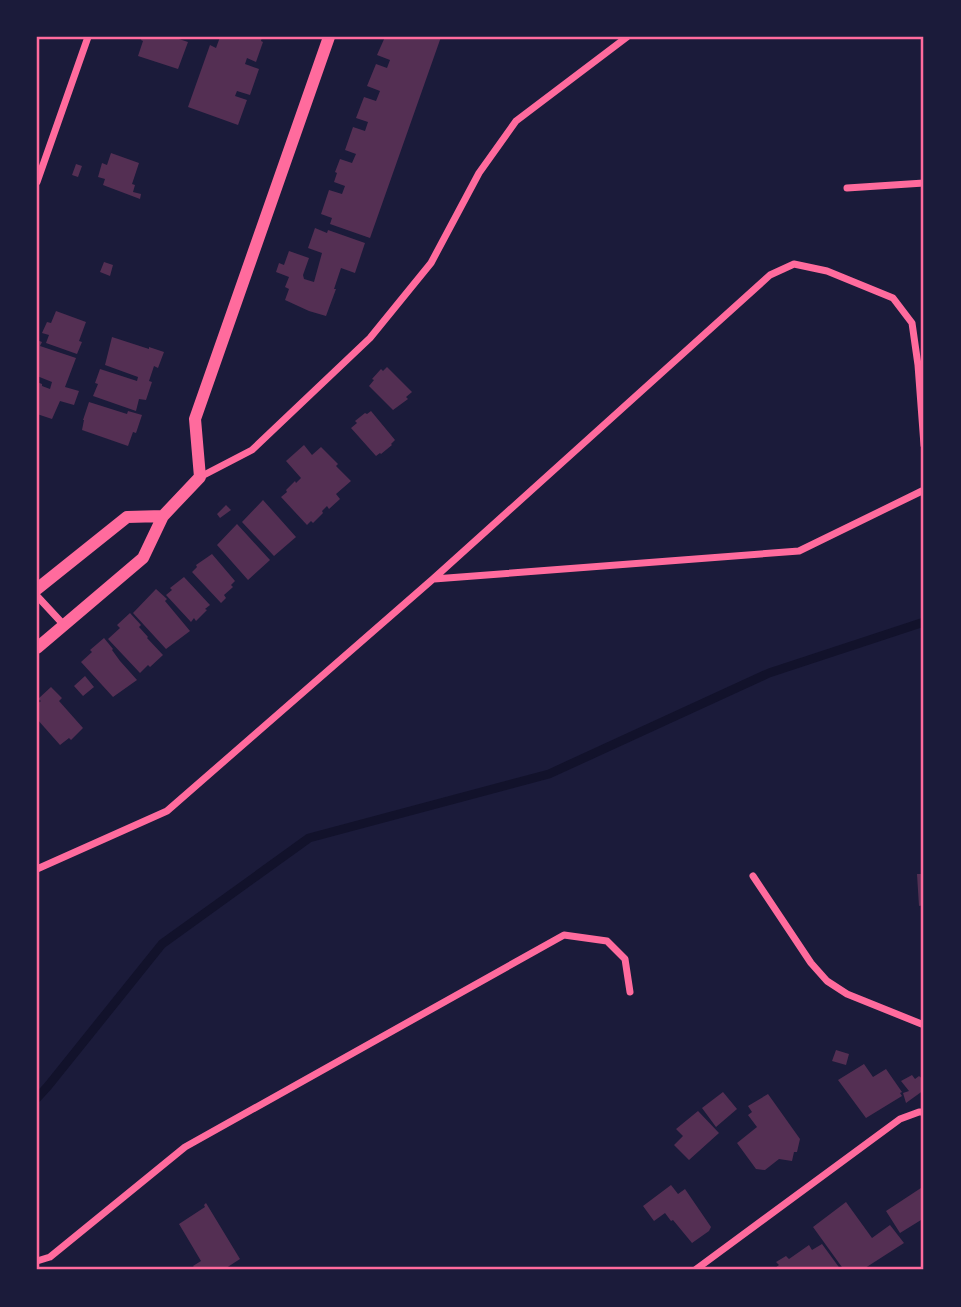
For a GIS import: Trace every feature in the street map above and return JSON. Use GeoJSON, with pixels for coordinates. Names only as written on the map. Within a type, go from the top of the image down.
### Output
{"type":"FeatureCollection","features":[{"type":"Feature","properties":{"kind":"street"},"geometry":{"type":"LineString","coordinates":[[37,181],[88,37]]}},
{"type":"Feature","properties":{"kind":"street"},"geometry":{"type":"LineString","coordinates":[[200,477],[195,419],[329,37]]}},
{"type":"Feature","properties":{"kind":"street"},"geometry":{"type":"LineString","coordinates":[[37,648],[62,624],[143,558],[163,516],[200,477],[253,450],[370,338],[431,263],[480,173],[516,121],[627,37]]}},
{"type":"Feature","properties":{"kind":"street"},"geometry":{"type":"LineString","coordinates":[[847,188],[924,183]]}},
{"type":"Feature","properties":{"kind":"street"},"geometry":{"type":"LineString","coordinates":[[37,869],[167,811],[433,579],[770,275],[794,264],[827,271],[893,298],[912,323],[924,445]]}},
{"type":"Feature","properties":{"kind":"street"},"geometry":{"type":"LineString","coordinates":[[433,579],[799,551],[924,489]]}},
{"type":"Feature","properties":{"kind":"street"},"geometry":{"type":"LineString","coordinates":[[37,589],[127,517],[163,516]]}},
{"type":"Feature","properties":{"kind":"street"},"geometry":{"type":"LineString","coordinates":[[37,596],[62,624]]}},
{"type":"Feature","properties":{"kind":"street"},"geometry":{"type":"LineString","coordinates":[[752,876],[811,963],[827,981],[847,995],[924,1025]]}},
{"type":"Feature","properties":{"kind":"street"},"geometry":{"type":"LineString","coordinates":[[37,1261],[50,1257],[186,1147],[564,935],[607,941],[625,959],[630,992]]}},
{"type":"Feature","properties":{"kind":"street"},"geometry":{"type":"LineString","coordinates":[[695,1270],[706,1267],[901,1119],[924,1112]]}},
{"type":"Feature","properties":{"kind":"building"},"geometry":{"type":"Polygon","coordinates":[[[142,37],[173,37],[188,42],[178,69],[138,56],[142,37]]]}},
{"type":"Feature","properties":{"kind":"building"},"geometry":{"type":"Polygon","coordinates":[[[220,37],[262,37],[263,42],[256,62],[247,58],[245,64],[259,69],[250,95],[237,91],[235,96],[247,100],[238,125],[188,107],[210,45],[216,48],[220,37]]]}},
{"type":"Feature","properties":{"kind":"building"},"geometry":{"type":"Polygon","coordinates":[[[385,37],[441,37],[370,238],[330,224],[332,218],[321,214],[329,190],[342,194],[345,186],[334,182],[335,172],[340,159],[352,163],[356,154],[345,150],[353,127],[365,131],[368,122],[356,118],[364,97],[376,101],[380,91],[367,86],[376,64],[387,68],[390,60],[377,55],[385,37]]]}},
{"type":"Feature","properties":{"kind":"building"},"geometry":{"type":"Polygon","coordinates":[[[111,153],[139,163],[132,184],[135,185],[133,192],[141,194],[140,199],[103,185],[105,179],[98,177],[102,163],[107,165],[111,153]]]}},
{"type":"Feature","properties":{"kind":"building"},"geometry":{"type":"Polygon","coordinates":[[[76,164],[82,166],[78,177],[72,175],[76,164]]]}},
{"type":"Feature","properties":{"kind":"building"},"geometry":{"type":"Polygon","coordinates":[[[315,228],[365,243],[355,273],[341,268],[326,316],[285,300],[289,289],[285,287],[289,277],[276,272],[279,263],[284,265],[289,251],[309,258],[303,275],[304,279],[314,282],[322,253],[308,248],[315,228]]]}},
{"type":"Feature","properties":{"kind":"building"},"geometry":{"type":"Polygon","coordinates":[[[104,262],[113,265],[110,276],[100,272],[104,262]]]}},
{"type":"Feature","properties":{"kind":"building"},"geometry":{"type":"Polygon","coordinates":[[[56,311],[86,322],[77,354],[46,343],[49,335],[42,333],[47,322],[51,323],[56,311]]]}},
{"type":"Feature","properties":{"kind":"building"},"geometry":{"type":"Polygon","coordinates":[[[112,337],[164,352],[158,368],[154,366],[146,400],[139,399],[136,411],[93,396],[100,369],[137,381],[138,377],[105,365],[112,337]]]}},
{"type":"Feature","properties":{"kind":"building"},"geometry":{"type":"Polygon","coordinates":[[[37,340],[42,342],[40,346],[76,358],[65,387],[79,391],[74,405],[60,401],[52,419],[37,414],[37,382],[50,389],[52,382],[37,376],[37,340]]]}},
{"type":"Feature","properties":{"kind":"building"},"geometry":{"type":"Polygon","coordinates":[[[387,367],[412,392],[406,397],[408,399],[393,410],[369,386],[381,369],[383,371],[387,367]]]}},
{"type":"Feature","properties":{"kind":"building"},"geometry":{"type":"Polygon","coordinates":[[[89,402],[127,414],[128,411],[142,415],[128,446],[82,430],[89,402]]]}},
{"type":"Feature","properties":{"kind":"building"},"geometry":{"type":"Polygon","coordinates":[[[371,411],[395,440],[376,456],[351,428],[357,423],[355,421],[371,411]]]}},
{"type":"Feature","properties":{"kind":"building"},"geometry":{"type":"Polygon","coordinates":[[[304,445],[312,455],[321,447],[351,481],[336,494],[340,499],[329,509],[327,506],[313,523],[311,521],[307,525],[281,497],[301,478],[286,461],[304,445]]]}},
{"type":"Feature","properties":{"kind":"building"},"geometry":{"type":"Polygon","coordinates":[[[263,500],[296,537],[274,556],[242,522],[263,500]]]}},
{"type":"Feature","properties":{"kind":"building"},"geometry":{"type":"Polygon","coordinates":[[[226,505],[231,510],[220,518],[217,514],[226,505]]]}},
{"type":"Feature","properties":{"kind":"building"},"geometry":{"type":"Polygon","coordinates":[[[237,524],[270,560],[248,580],[217,545],[237,524]]]}},
{"type":"Feature","properties":{"kind":"building"},"geometry":{"type":"Polygon","coordinates":[[[212,554],[235,581],[221,603],[192,572],[196,565],[212,554]]]}},
{"type":"Feature","properties":{"kind":"building"},"geometry":{"type":"Polygon","coordinates":[[[184,577],[210,605],[196,621],[194,618],[191,622],[166,595],[172,590],[170,588],[184,577]]]}},
{"type":"Feature","properties":{"kind":"building"},"geometry":{"type":"Polygon","coordinates":[[[156,589],[167,599],[165,601],[190,631],[166,649],[133,613],[156,589]]]}},
{"type":"Feature","properties":{"kind":"building"},"geometry":{"type":"Polygon","coordinates":[[[130,613],[163,655],[140,673],[108,639],[120,628],[117,625],[130,613]]]}},
{"type":"Feature","properties":{"kind":"building"},"geometry":{"type":"Polygon","coordinates":[[[104,638],[137,680],[113,697],[81,662],[104,638]]]}},
{"type":"Feature","properties":{"kind":"building"},"geometry":{"type":"Polygon","coordinates":[[[85,676],[94,687],[83,696],[74,686],[85,676]]]}},
{"type":"Feature","properties":{"kind":"building"},"geometry":{"type":"Polygon","coordinates":[[[51,687],[62,698],[59,701],[83,728],[71,740],[69,738],[60,745],[37,719],[37,704],[41,701],[38,699],[51,687]]]}},
{"type":"Feature","properties":{"kind":"building"},"geometry":{"type":"Polygon","coordinates":[[[917,874],[924,874],[924,905],[919,906],[917,874]]]}},
{"type":"Feature","properties":{"kind":"building"},"geometry":{"type":"Polygon","coordinates":[[[836,1050],[849,1054],[846,1065],[832,1061],[836,1050]]]}},
{"type":"Feature","properties":{"kind":"building"},"geometry":{"type":"Polygon","coordinates":[[[864,1064],[873,1077],[886,1069],[902,1092],[902,1096],[866,1118],[838,1080],[864,1064]]]}},
{"type":"Feature","properties":{"kind":"building"},"geometry":{"type":"Polygon","coordinates":[[[912,1075],[915,1079],[919,1076],[924,1080],[924,1090],[906,1103],[903,1093],[909,1091],[901,1081],[912,1075]]]}},
{"type":"Feature","properties":{"kind":"building"},"geometry":{"type":"Polygon","coordinates":[[[723,1092],[737,1109],[716,1127],[702,1108],[723,1092]]]}},
{"type":"Feature","properties":{"kind":"building"},"geometry":{"type":"Polygon","coordinates":[[[768,1094],[800,1139],[792,1161],[779,1159],[765,1170],[756,1169],[737,1143],[757,1127],[748,1115],[752,1112],[748,1106],[768,1094]]]}},
{"type":"Feature","properties":{"kind":"building"},"geometry":{"type":"Polygon","coordinates":[[[698,1111],[719,1133],[689,1160],[674,1145],[683,1136],[676,1129],[698,1111]]]}},
{"type":"Feature","properties":{"kind":"building"},"geometry":{"type":"Polygon","coordinates":[[[671,1185],[678,1194],[685,1189],[711,1227],[692,1243],[665,1213],[654,1221],[643,1206],[671,1185]]]}},
{"type":"Feature","properties":{"kind":"building"},"geometry":{"type":"Polygon","coordinates":[[[924,1186],[924,1223],[921,1220],[900,1233],[886,1211],[924,1186]]]}},
{"type":"Feature","properties":{"kind":"building"},"geometry":{"type":"Polygon","coordinates":[[[846,1202],[872,1238],[890,1225],[904,1243],[862,1270],[844,1270],[813,1227],[846,1202]]]}},
{"type":"Feature","properties":{"kind":"building"},"geometry":{"type":"Polygon","coordinates":[[[206,1203],[240,1259],[223,1270],[196,1270],[193,1266],[201,1261],[179,1224],[205,1207],[206,1203]]]}},
{"type":"Feature","properties":{"kind":"building"},"geometry":{"type":"Polygon","coordinates":[[[822,1244],[841,1270],[772,1270],[779,1265],[776,1262],[786,1256],[789,1259],[809,1245],[812,1250],[822,1244]]]}},
{"type":"Feature","properties":{"kind":"waterway"},"geometry":{"type":"LineString","coordinates":[[37,1098],[162,944],[309,838],[549,774],[769,673],[924,622]]}}]}
